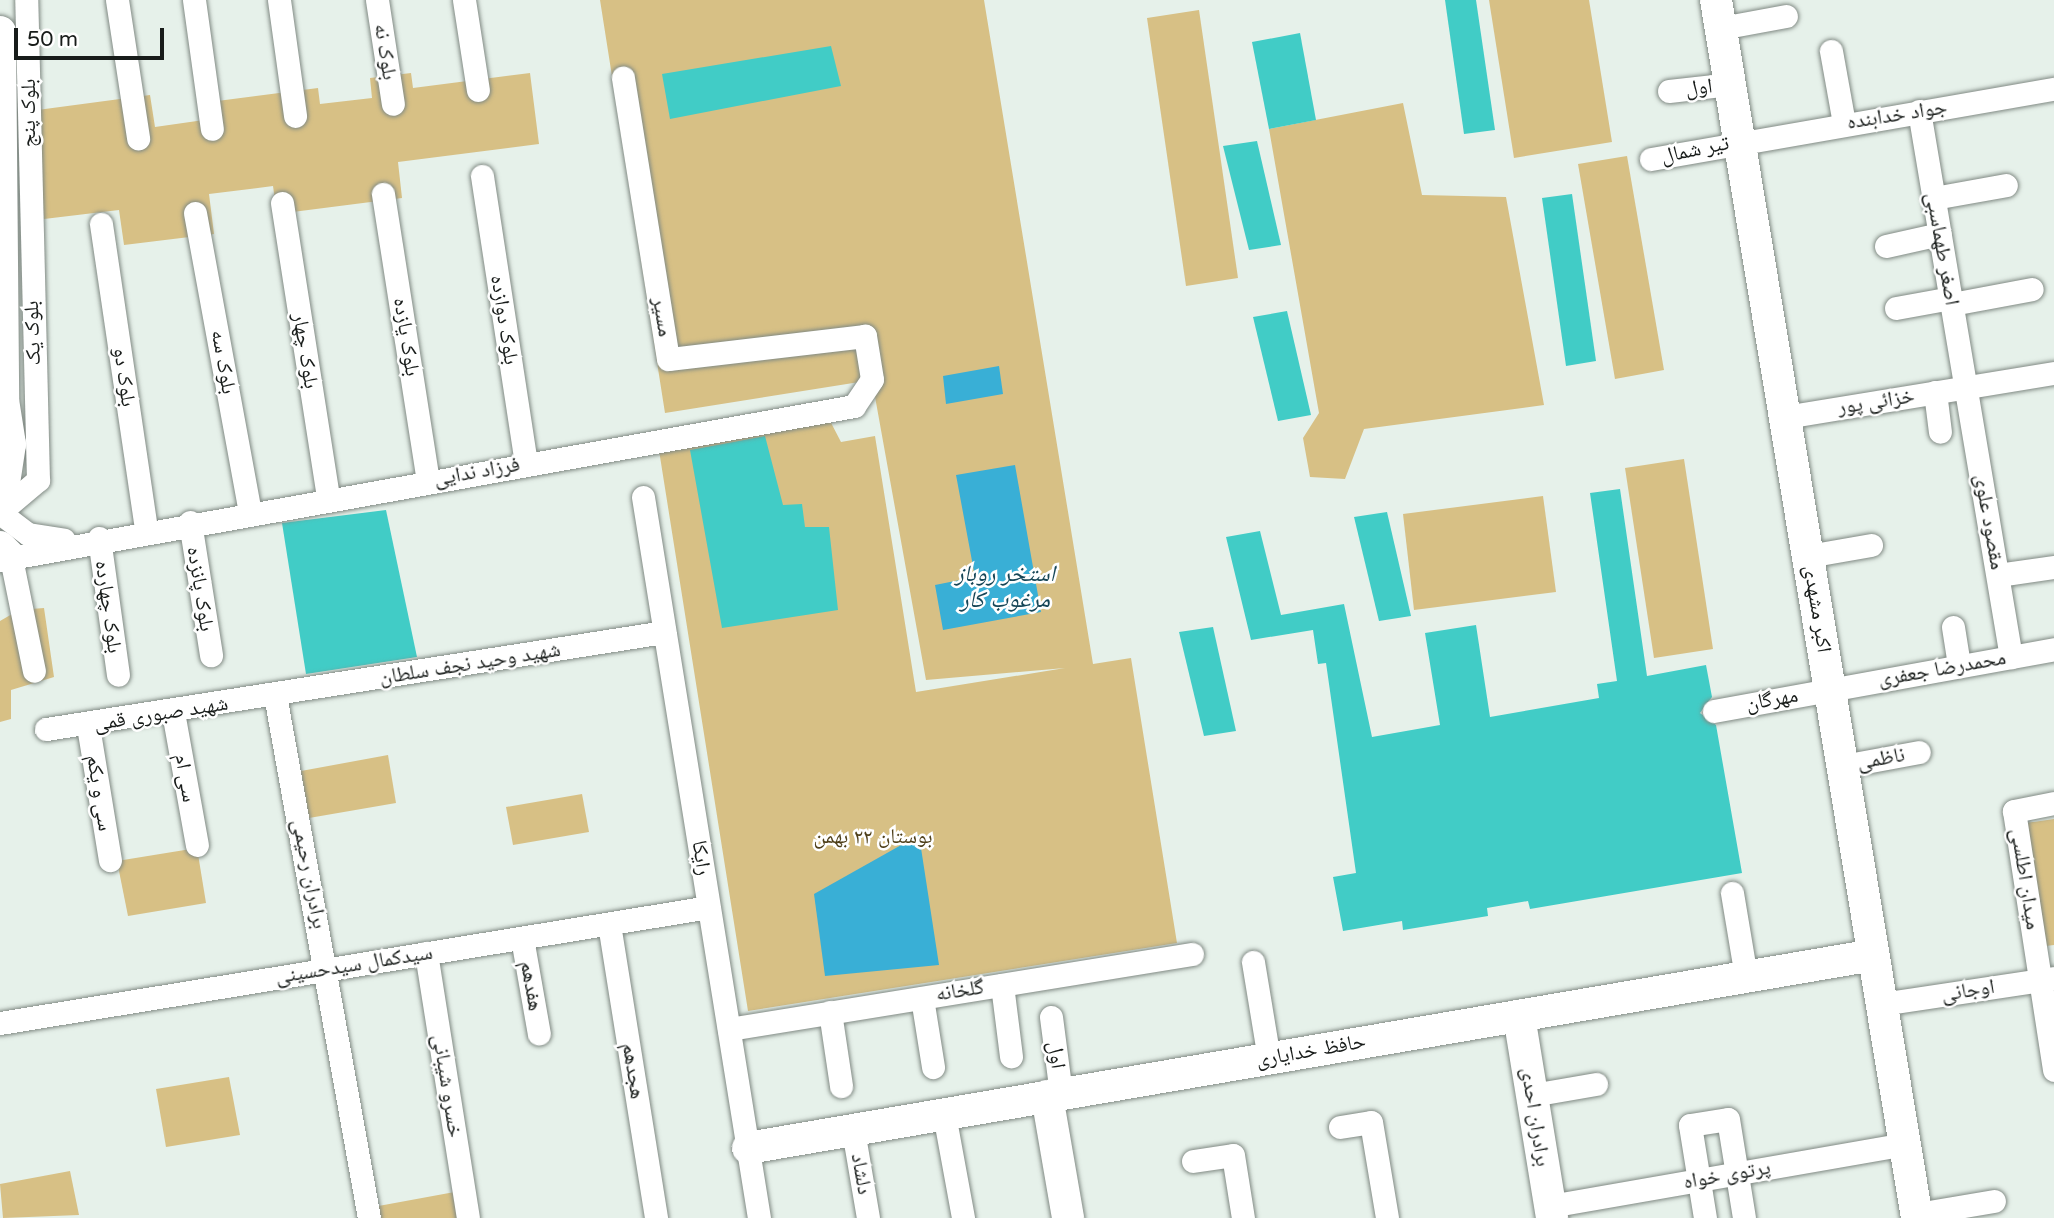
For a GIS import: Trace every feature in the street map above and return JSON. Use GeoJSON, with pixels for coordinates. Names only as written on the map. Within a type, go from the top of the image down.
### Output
{"type":"FeatureCollection","features":[{"type":"Feature","properties":{"kind":"street","name":"بلوک پنج"},"geometry":{"type":"LineString","coordinates":[[10,69],[26,0]]}},
{"type":"Feature","properties":{"kind":"street"},"geometry":{"type":"LineString","coordinates":[[117,0],[138,138]]}},
{"type":"Feature","properties":{"kind":"street"},"geometry":{"type":"LineString","coordinates":[[194,0],[212,129]]}},
{"type":"Feature","properties":{"kind":"street"},"geometry":{"type":"LineString","coordinates":[[279,0],[295,116]]}},
{"type":"Feature","properties":{"kind":"street","name":"بلوک نه"},"geometry":{"type":"LineString","coordinates":[[377,0],[393,104]]}},
{"type":"Feature","properties":{"kind":"street"},"geometry":{"type":"LineString","coordinates":[[464,0],[478,90]]}},
{"type":"Feature","properties":{"kind":"street"},"geometry":{"type":"LineString","coordinates":[[1719,14],[1786,16]]}},
{"type":"Feature","properties":{"kind":"street","name":"اکبر مشهدی"},"geometry":{"type":"LineString","coordinates":[[1719,14],[1917,1216]]}},
{"type":"Feature","properties":{"kind":"street"},"geometry":{"type":"LineString","coordinates":[[0,32],[10,69],[16,188],[2,404],[10,444],[0,512],[46,539],[99,538]]}},
{"type":"Feature","properties":{"kind":"street"},"geometry":{"type":"LineString","coordinates":[[1831,51],[1844,123]]}},
{"type":"Feature","properties":{"kind":"street","name":"مسیر"},"geometry":{"type":"LineString","coordinates":[[623,78],[668,359],[865,336],[872,379],[854,406]]}},
{"type":"Feature","properties":{"kind":"street","name":"اول"},"geometry":{"type":"LineString","coordinates":[[1669,92],[1730,84]]}},
{"type":"Feature","properties":{"kind":"street","name":"جواد خدابنده"},"geometry":{"type":"LineString","coordinates":[[1740,141],[2054,89]]}},
{"type":"Feature","properties":{"kind":"street","name":"اصغر طهماسبی"},"geometry":{"type":"LineString","coordinates":[[1919,111],[1966,387]]}},
{"type":"Feature","properties":{"kind":"street","name":"تیر شمال"},"geometry":{"type":"LineString","coordinates":[[1651,159],[1740,141]]}},
{"type":"Feature","properties":{"kind":"street","name":"بلوک دوازده"},"geometry":{"type":"LineString","coordinates":[[482,176],[526,463]]}},
{"type":"Feature","properties":{"kind":"street"},"geometry":{"type":"LineString","coordinates":[[1934,198],[2006,186]]}},
{"type":"Feature","properties":{"kind":"street","name":"بلوک یک"},"geometry":{"type":"LineString","coordinates":[[0,512],[38,480],[16,188]]}},
{"type":"Feature","properties":{"kind":"street","name":"بلوک یازده"},"geometry":{"type":"LineString","coordinates":[[383,194],[428,481]]}},
{"type":"Feature","properties":{"kind":"street","name":"بلوک چهار"},"geometry":{"type":"LineString","coordinates":[[282,203],[328,498]]}},
{"type":"Feature","properties":{"kind":"street","name":"بلوک سه"},"geometry":{"type":"LineString","coordinates":[[195,213],[250,512]]}},
{"type":"Feature","properties":{"kind":"street","name":"بلوک دو"},"geometry":{"type":"LineString","coordinates":[[101,224],[146,530]]}},
{"type":"Feature","properties":{"kind":"street"},"geometry":{"type":"LineString","coordinates":[[1886,246],[1940,234]]}},
{"type":"Feature","properties":{"kind":"street"},"geometry":{"type":"LineString","coordinates":[[1896,308],[2032,289]]}},
{"type":"Feature","properties":{"kind":"street","name":"خزائی پور"},"geometry":{"type":"LineString","coordinates":[[1785,417],[2054,373]]}},
{"type":"Feature","properties":{"kind":"street","name":"مقصود علوی"},"geometry":{"type":"LineString","coordinates":[[1966,387],[2011,657]]}},
{"type":"Feature","properties":{"kind":"street"},"geometry":{"type":"LineString","coordinates":[[1935,392],[1940,432]]}},
{"type":"Feature","properties":{"kind":"street","name":"فرزاد ندایی"},"geometry":{"type":"LineString","coordinates":[[99,538],[854,406]]}},
{"type":"Feature","properties":{"kind":"street","name":"رایکا"},"geometry":{"type":"LineString","coordinates":[[643,497],[759,1218]]}},
{"type":"Feature","properties":{"kind":"street","name":"بلوک پانزده"},"geometry":{"type":"LineString","coordinates":[[190,522],[211,655]]}},
{"type":"Feature","properties":{"kind":"street"},"geometry":{"type":"LineString","coordinates":[[34,671],[4,555],[99,538]]}},
{"type":"Feature","properties":{"kind":"street","name":"بلوک چهارده"},"geometry":{"type":"LineString","coordinates":[[99,538],[118,675]]}},
{"type":"Feature","properties":{"kind":"street"},"geometry":{"type":"LineString","coordinates":[[1808,556],[1871,545]]}},
{"type":"Feature","properties":{"kind":"street"},"geometry":{"type":"LineString","coordinates":[[1997,575],[2054,567]]}},
{"type":"Feature","properties":{"kind":"street"},"geometry":{"type":"LineString","coordinates":[[1953,627],[1959,666]]}},
{"type":"Feature","properties":{"kind":"street","name":"شهید وحید نجف سلطان"},"geometry":{"type":"LineString","coordinates":[[275,695],[664,632]]}},
{"type":"Feature","properties":{"kind":"street","name":"محمدرضا جعفری"},"geometry":{"type":"LineString","coordinates":[[1830,689],[2054,649]]}},
{"type":"Feature","properties":{"kind":"street","name":"مهرگان"},"geometry":{"type":"LineString","coordinates":[[1714,710],[1830,689]]}},
{"type":"Feature","properties":{"kind":"street","name":"شهید صبوری قمی"},"geometry":{"type":"LineString","coordinates":[[46,729],[88,726],[275,695]]}},
{"type":"Feature","properties":{"kind":"street","name":"برادران رحیمی"},"geometry":{"type":"LineString","coordinates":[[275,695],[327,970],[369,1218]]}},
{"type":"Feature","properties":{"kind":"street","name":"سی ام"},"geometry":{"type":"LineString","coordinates":[[173,712],[197,845]]}},
{"type":"Feature","properties":{"kind":"street","name":"سی و یکم"},"geometry":{"type":"LineString","coordinates":[[88,726],[110,860]]}},
{"type":"Feature","properties":{"kind":"street","name":"ناظمی"},"geometry":{"type":"LineString","coordinates":[[1843,766],[1919,752]]}},
{"type":"Feature","properties":{"kind":"street","name":"میدان اطلسی"},"geometry":{"type":"LineString","coordinates":[[2054,803],[2014,811],[2047,979],[2054,1070]]}},
{"type":"Feature","properties":{"kind":"street"},"geometry":{"type":"LineString","coordinates":[[1732,893],[1746,977]]}},
{"type":"Feature","properties":{"kind":"street","name":"سیدکمال سیدحسینی"},"geometry":{"type":"LineString","coordinates":[[0,1023],[709,907]]}},
{"type":"Feature","properties":{"kind":"street","name":"هجدهم"},"geometry":{"type":"LineString","coordinates":[[609,924],[656,1218]]}},
{"type":"Feature","properties":{"kind":"street","name":"هفدهم"},"geometry":{"type":"LineString","coordinates":[[522,938],[539,1034]]}},
{"type":"Feature","properties":{"kind":"street","name":"خسرو شیبانی"},"geometry":{"type":"LineString","coordinates":[[426,953],[468,1218]]}},
{"type":"Feature","properties":{"kind":"street","name":"گلخانه"},"geometry":{"type":"LineString","coordinates":[[729,1029],[1192,954]]}},
{"type":"Feature","properties":{"kind":"street","name":"حافظ خدایاری"},"geometry":{"type":"LineString","coordinates":[[748,1148],[1874,955]]}},
{"type":"Feature","properties":{"kind":"street"},"geometry":{"type":"LineString","coordinates":[[1253,962],[1269,1059]]}},
{"type":"Feature","properties":{"kind":"street","name":"اوجانی"},"geometry":{"type":"LineString","coordinates":[[1882,1004],[2047,979]]}},
{"type":"Feature","properties":{"kind":"street"},"geometry":{"type":"LineString","coordinates":[[1002,985],[1011,1056]]}},
{"type":"Feature","properties":{"kind":"street"},"geometry":{"type":"LineString","coordinates":[[922,998],[933,1067]]}},
{"type":"Feature","properties":{"kind":"street"},"geometry":{"type":"LineString","coordinates":[[830,1012],[841,1086]]}},
{"type":"Feature","properties":{"kind":"street","name":"برادران احدی"},"geometry":{"type":"LineString","coordinates":[[1519,1016],[1551,1212]]}},
{"type":"Feature","properties":{"kind":"street","name":"اول"},"geometry":{"type":"LineString","coordinates":[[1051,1017],[1054,1095]]}},
{"type":"Feature","properties":{"kind":"street"},"geometry":{"type":"LineString","coordinates":[[1532,1095],[1596,1084]]}},
{"type":"Feature","properties":{"kind":"street"},"geometry":{"type":"LineString","coordinates":[[1054,1095],[1068,1218]]}},
{"type":"Feature","properties":{"kind":"street"},"geometry":{"type":"LineString","coordinates":[[944,1114],[963,1218]]}},
{"type":"Feature","properties":{"kind":"street"},"geometry":{"type":"LineString","coordinates":[[1705,1218],[1690,1125],[1728,1119],[1744,1218]]}},
{"type":"Feature","properties":{"kind":"street"},"geometry":{"type":"LineString","coordinates":[[1340,1126],[1371,1122],[1387,1218]]}},
{"type":"Feature","properties":{"kind":"street","name":"دلشاد"},"geometry":{"type":"LineString","coordinates":[[853,1130],[868,1218]]}},
{"type":"Feature","properties":{"kind":"street","name":"پرتوی خواه"},"geometry":{"type":"LineString","coordinates":[[1551,1212],[1699,1180],[1905,1144]]}},
{"type":"Feature","properties":{"kind":"street"},"geometry":{"type":"LineString","coordinates":[[1193,1161],[1233,1155],[1243,1218]]}},
{"type":"Feature","properties":{"kind":"street"},"geometry":{"type":"LineString","coordinates":[[1917,1216],[1994,1201]]}},
{"type":"Feature","properties":{"kind":"green space","name":"بوستان ۲۲ بهمن"},"geometry":{"type":"Polygon","coordinates":[[[600,0],[984,0],[1093,664],[1131,658],[1177,943],[748,1011],[658,444],[828,417],[841,442],[875,436],[916,692],[1065,668],[926,680],[872,380],[665,413],[600,0]]]}},
{"type":"Feature","properties":{"kind":"green space"},"geometry":{"type":"Polygon","coordinates":[[[1489,0],[1589,0],[1612,142],[1514,158],[1489,0]]]}},
{"type":"Feature","properties":{"kind":"green space"},"geometry":{"type":"Polygon","coordinates":[[[1199,10],[1238,278],[1186,286],[1147,18],[1199,10]]]}},
{"type":"Feature","properties":{"kind":"green space"},"geometry":{"type":"Polygon","coordinates":[[[411,73],[413,88],[530,73],[539,144],[398,162],[402,198],[277,214],[273,186],[209,194],[214,234],[124,245],[119,210],[44,219],[30,111],[150,95],[155,127],[204,120],[202,103],[318,88],[320,104],[372,98],[370,78],[411,73]]]}},
{"type":"Feature","properties":{"kind":"green space"},"geometry":{"type":"Polygon","coordinates":[[[1403,103],[1422,195],[1506,197],[1544,405],[1364,429],[1345,479],[1310,477],[1303,438],[1319,413],[1269,129],[1403,103]]]}},
{"type":"Feature","properties":{"kind":"green space"},"geometry":{"type":"Polygon","coordinates":[[[1627,156],[1664,370],[1615,379],[1578,164],[1627,156]]]}},
{"type":"Feature","properties":{"kind":"green space"},"geometry":{"type":"Polygon","coordinates":[[[1684,459],[1713,649],[1654,658],[1625,468],[1684,459]]]}},
{"type":"Feature","properties":{"kind":"green space"},"geometry":{"type":"Polygon","coordinates":[[[1543,496],[1556,592],[1414,610],[1403,514],[1543,496]]]}},
{"type":"Feature","properties":{"kind":"green space"},"geometry":{"type":"Polygon","coordinates":[[[44,608],[54,677],[11,690],[11,719],[0,722],[0,621],[19,610],[44,608]]]}},
{"type":"Feature","properties":{"kind":"green space"},"geometry":{"type":"Polygon","coordinates":[[[388,755],[396,803],[309,818],[301,771],[388,755]]]}},
{"type":"Feature","properties":{"kind":"green space"},"geometry":{"type":"Polygon","coordinates":[[[582,794],[589,832],[513,845],[506,807],[582,794]]]}},
{"type":"Feature","properties":{"kind":"green space"},"geometry":{"type":"Polygon","coordinates":[[[2054,819],[2054,945],[2046,946],[2026,823],[2054,819]]]}},
{"type":"Feature","properties":{"kind":"green space"},"geometry":{"type":"Polygon","coordinates":[[[197,848],[206,903],[128,916],[117,861],[197,848]]]}},
{"type":"Feature","properties":{"kind":"green space"},"geometry":{"type":"Polygon","coordinates":[[[229,1077],[240,1135],[166,1147],[156,1089],[229,1077]]]}},
{"type":"Feature","properties":{"kind":"green space"},"geometry":{"type":"Polygon","coordinates":[[[70,1171],[79,1215],[3,1218],[0,1184],[70,1171]]]}},
{"type":"Feature","properties":{"kind":"green space"},"geometry":{"type":"Polygon","coordinates":[[[460,1191],[464,1218],[375,1218],[373,1207],[460,1191]]]}},
{"type":"Feature","properties":{"kind":"water"},"geometry":{"type":"Polygon","coordinates":[[[999,366],[1003,394],[946,404],[943,376],[999,366]]]}},
{"type":"Feature","properties":{"kind":"water","name":"استخر روباز مرغوب کار"},"geometry":{"type":"Polygon","coordinates":[[[1015,465],[1041,612],[943,630],[935,585],[975,577],[956,475],[1015,465]]]}},
{"type":"Feature","properties":{"kind":"water"},"geometry":{"type":"Polygon","coordinates":[[[919,835],[939,965],[825,976],[814,894],[919,835]]]}},
{"type":"Feature","properties":{"kind":"building"},"geometry":{"type":"Polygon","coordinates":[[[1445,0],[1476,0],[1495,130],[1464,134],[1445,0]]]}},
{"type":"Feature","properties":{"kind":"building"},"geometry":{"type":"Polygon","coordinates":[[[1300,33],[1316,120],[1269,129],[1252,42],[1300,33]]]}},
{"type":"Feature","properties":{"kind":"building"},"geometry":{"type":"Polygon","coordinates":[[[831,46],[841,86],[670,119],[662,74],[831,46]]]}},
{"type":"Feature","properties":{"kind":"building"},"geometry":{"type":"Polygon","coordinates":[[[1257,141],[1281,245],[1249,250],[1223,146],[1257,141]]]}},
{"type":"Feature","properties":{"kind":"building"},"geometry":{"type":"Polygon","coordinates":[[[1572,194],[1596,361],[1566,366],[1542,198],[1572,194]]]}},
{"type":"Feature","properties":{"kind":"building"},"geometry":{"type":"Polygon","coordinates":[[[1287,311],[1311,415],[1278,421],[1253,317],[1287,311]]]}},
{"type":"Feature","properties":{"kind":"building"},"geometry":{"type":"Polygon","coordinates":[[[765,436],[783,505],[802,504],[805,527],[829,527],[838,610],[722,628],[690,450],[765,436]]]}},
{"type":"Feature","properties":{"kind":"building"},"geometry":{"type":"Polygon","coordinates":[[[1620,489],[1647,676],[1706,665],[1712,697],[1700,713],[1716,725],[1742,873],[1530,909],[1528,901],[1487,908],[1488,916],[1403,930],[1402,921],[1343,931],[1333,877],[1356,873],[1326,663],[1318,664],[1313,630],[1251,640],[1226,537],[1260,531],[1281,615],[1344,604],[1372,737],[1440,725],[1425,633],[1476,625],[1490,717],[1599,698],[1597,684],[1617,681],[1590,493],[1620,489]]]}},
{"type":"Feature","properties":{"kind":"building"},"geometry":{"type":"Polygon","coordinates":[[[386,510],[417,657],[306,674],[282,523],[386,510]]]}},
{"type":"Feature","properties":{"kind":"building"},"geometry":{"type":"Polygon","coordinates":[[[1387,512],[1411,616],[1379,621],[1354,517],[1387,512]]]}},
{"type":"Feature","properties":{"kind":"building"},"geometry":{"type":"Polygon","coordinates":[[[1213,627],[1236,731],[1204,736],[1179,632],[1213,627]]]}}]}
